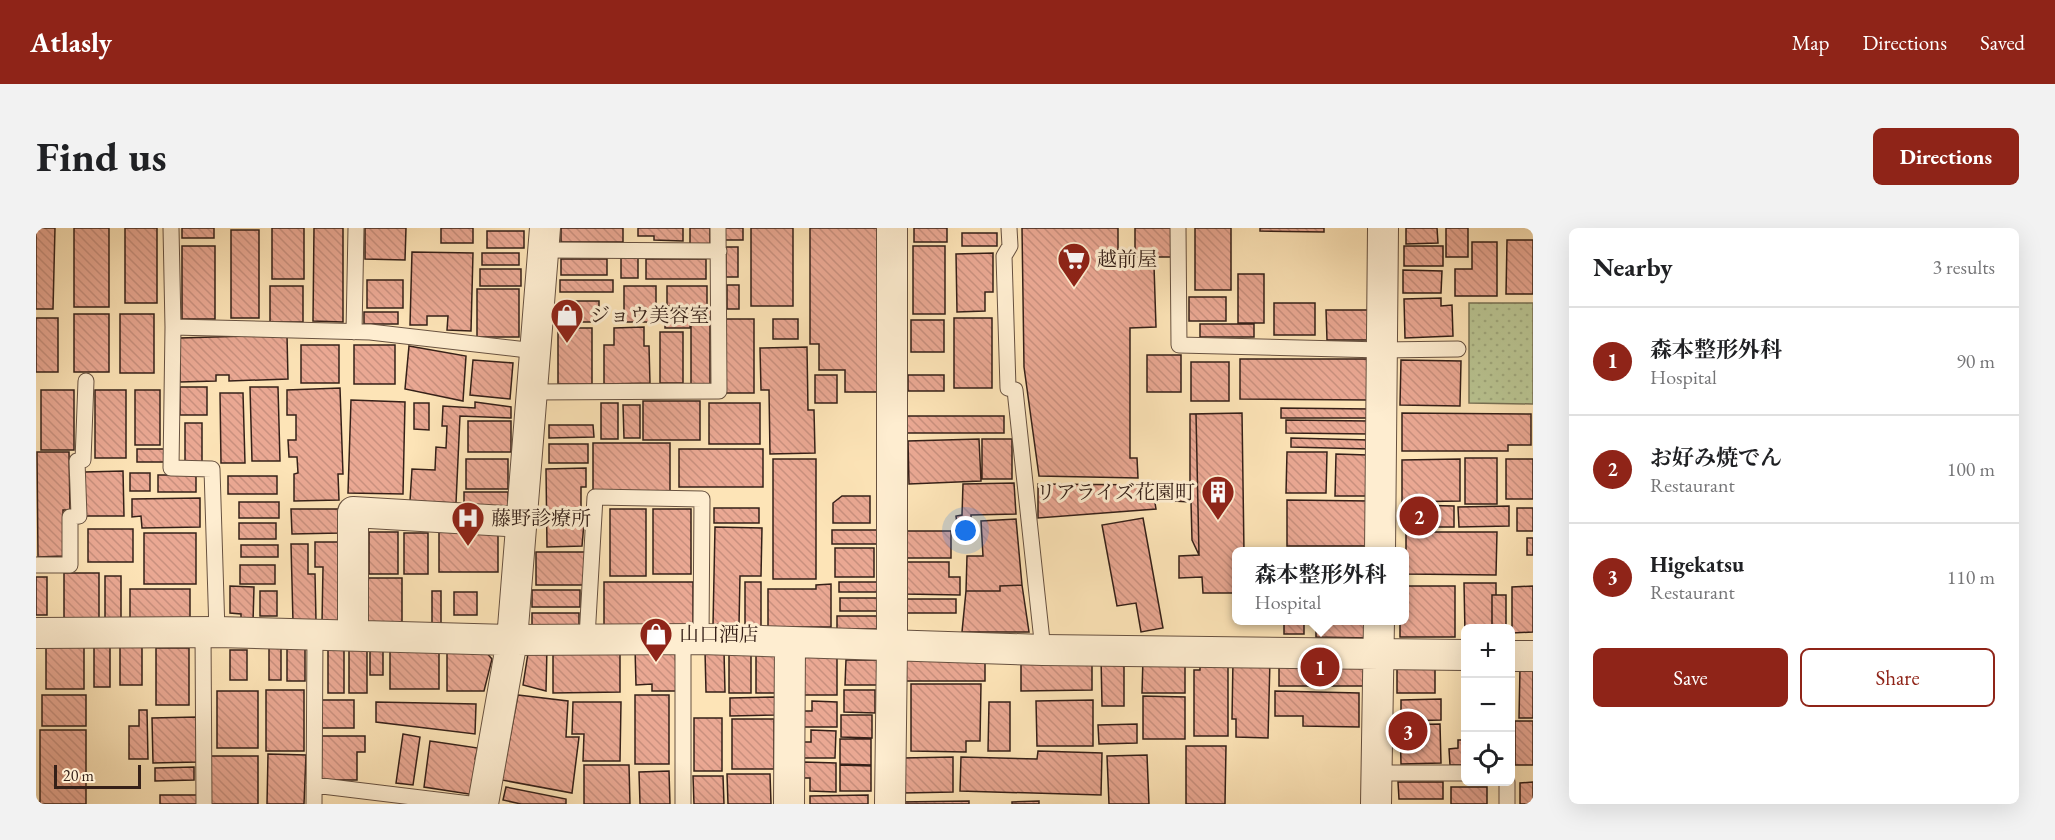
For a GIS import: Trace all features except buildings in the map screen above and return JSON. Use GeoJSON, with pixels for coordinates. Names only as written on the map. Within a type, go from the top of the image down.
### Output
{"type":"FeatureCollection","features":[{"type":"Feature","properties":{"kind":"street"},"geometry":{"type":"LineString","coordinates":[[890,804],[892,228]]}},
{"type":"Feature","properties":{"kind":"street"},"geometry":{"type":"LineString","coordinates":[[1380,547],[1383,228]]}},
{"type":"Feature","properties":{"kind":"street"},"geometry":{"type":"LineString","coordinates":[[483,804],[512,640],[544,239]]}},
{"type":"Feature","properties":{"kind":"street"},"geometry":{"type":"LineString","coordinates":[[353,635],[353,512],[522,522]]}},
{"type":"Feature","properties":{"kind":"street"},"geometry":{"type":"LineString","coordinates":[[1376,804],[1379,625]]}},
{"type":"Feature","properties":{"kind":"street"},"geometry":{"type":"LineString","coordinates":[[36,633],[210,632],[512,640],[692,639],[790,644],[1043,650],[1461,656]]}},
{"type":"Feature","properties":{"kind":"street"},"geometry":{"type":"LineString","coordinates":[[789,804],[790,644]]}},
{"type":"Feature","properties":{"kind":"street"},"geometry":{"type":"LineString","coordinates":[[1515,656],[1533,656]]}},
{"type":"Feature","properties":{"kind":"lane"},"geometry":{"type":"LineString","coordinates":[[171,228],[173,327],[171,468],[212,469],[210,632],[204,804]]}},
{"type":"Feature","properties":{"kind":"lane"},"geometry":{"type":"LineString","coordinates":[[354,332],[356,228]]}},
{"type":"Feature","properties":{"kind":"lane"},"geometry":{"type":"LineString","coordinates":[[533,392],[719,391],[718,228]]}},
{"type":"Feature","properties":{"kind":"lane"},"geometry":{"type":"LineString","coordinates":[[1009,228],[1010,246],[1004,256],[1008,388],[1016,390],[1043,650]]}},
{"type":"Feature","properties":{"kind":"lane"},"geometry":{"type":"LineString","coordinates":[[1178,228],[1179,345],[1458,350]]}},
{"type":"Feature","properties":{"kind":"lane"},"geometry":{"type":"LineString","coordinates":[[544,239],[718,251]]}},
{"type":"Feature","properties":{"kind":"lane"},"geometry":{"type":"LineString","coordinates":[[173,327],[354,332],[536,351]]}},
{"type":"Feature","properties":{"kind":"lane"},"geometry":{"type":"LineString","coordinates":[[36,565],[70,565],[70,517],[79,516],[77,461],[83,460],[86,381]]}},
{"type":"Feature","properties":{"kind":"lane"},"geometry":{"type":"LineString","coordinates":[[587,638],[595,497],[702,500],[683,804]]}},
{"type":"Feature","properties":{"kind":"lane"},"geometry":{"type":"LineString","coordinates":[[314,804],[315,634]]}},
{"type":"Feature","properties":{"kind":"lane"},"geometry":{"type":"LineString","coordinates":[[1377,774],[1461,773]]}},
{"type":"Feature","properties":{"kind":"lane"},"geometry":{"type":"LineString","coordinates":[[314,785],[470,804]]}},
{"type":"Feature","properties":{"kind":"lane"},"geometry":{"type":"LineString","coordinates":[[1507,786],[1507,804]]}},
{"type":"Feature","properties":{"kind":"green space"},"geometry":{"type":"Polygon","coordinates":[[[1469,303],[1533,303],[1533,404],[1469,403],[1469,303]]]}},
{"type":"Feature","properties":{"kind":"place","name":"越前屋"},"geometry":{"type":"Point","coordinates":[1074,288]}},
{"type":"Feature","properties":{"kind":"place","name":"ジョウ美容室"},"geometry":{"type":"Point","coordinates":[567,344]}},
{"type":"Feature","properties":{"kind":"place","name":"お好み焼でん"},"geometry":{"type":"Point","coordinates":[1419,516]}},
{"type":"Feature","properties":{"kind":"place","name":"リアライズ花園町"},"geometry":{"type":"Point","coordinates":[1218,521]}},
{"type":"Feature","properties":{"kind":"place","name":"藤野診療所"},"geometry":{"type":"Point","coordinates":[468,547]}},
{"type":"Feature","properties":{"kind":"place","name":"山口酒店"},"geometry":{"type":"Point","coordinates":[656,663]}},
{"type":"Feature","properties":{"kind":"place","name":"森本整形外科"},"geometry":{"type":"Point","coordinates":[1320,667]}},
{"type":"Feature","properties":{"kind":"place","name":"Higekatsu"},"geometry":{"type":"Point","coordinates":[1408,731]}}]}
